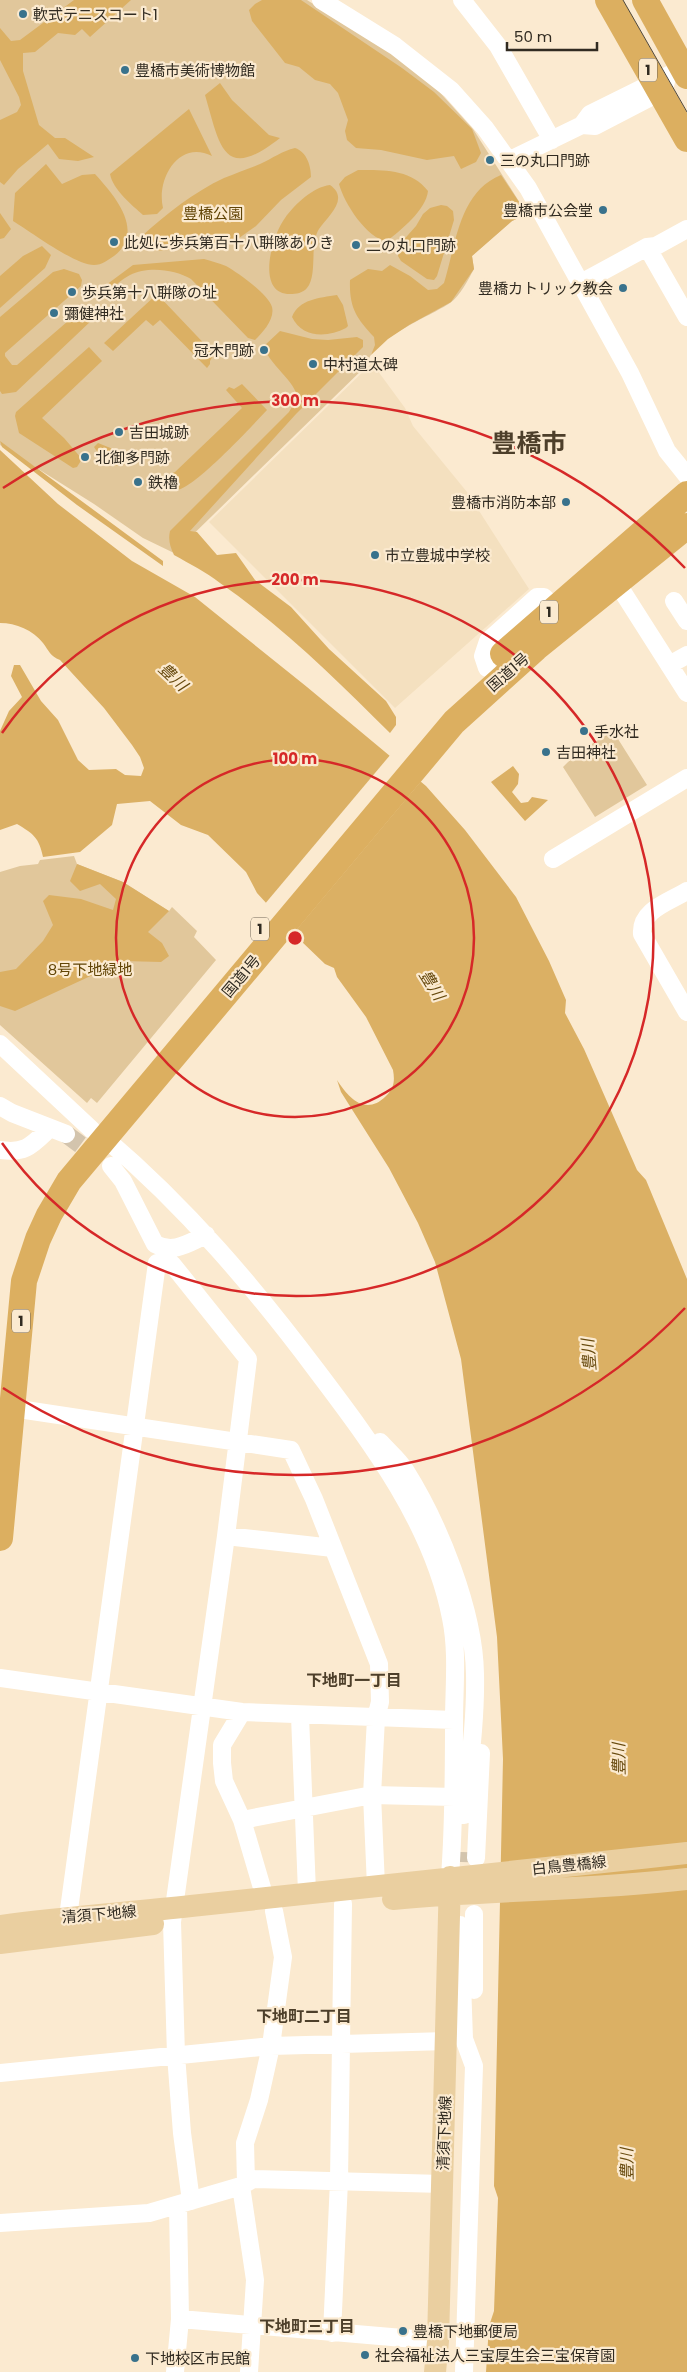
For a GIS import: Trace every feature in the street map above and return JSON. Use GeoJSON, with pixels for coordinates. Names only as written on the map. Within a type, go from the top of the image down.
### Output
{"type":"FeatureCollection","features":[{"type":"Feature","properties":{"kind":"highway","name":"1"},"geometry":{"type":"LineString","coordinates":[[608,0],[687,139]]}},
{"type":"Feature","properties":{"kind":"highway","name":"1"},"geometry":{"type":"LineString","coordinates":[[645,0],[686,70]]}},
{"type":"Feature","properties":{"kind":"highway","name":"国道1号"},"geometry":{"type":"LineString","coordinates":[[0,1384],[11,1281],[34,1210],[57,1174],[103,1129],[424,745],[449,706],[487,668],[554,607],[687,494]]}},
{"type":"Feature","properties":{"kind":"highway","name":"国道1号"},"geometry":{"type":"LineString","coordinates":[[424,745],[454,722],[496,681],[687,526]]}},
{"type":"Feature","properties":{"kind":"highway","name":"国道1号"},"geometry":{"type":"LineString","coordinates":[[0,1538],[24,1281],[38,1239],[49,1215],[69,1180],[103,1129]]}},
{"type":"Feature","properties":{"kind":"main road","name":"白鳥豊橋線"},"geometry":{"type":"LineString","coordinates":[[450,1885],[475,1869],[687,1853]]}},
{"type":"Feature","properties":{"kind":"main road","name":"白鳥豊橋線"},"geometry":{"type":"LineString","coordinates":[[475,1869],[569,1889],[687,1879]]}},
{"type":"Feature","properties":{"kind":"main road","name":"清須下地線"},"geometry":{"type":"LineString","coordinates":[[270,1904],[307,1892],[376,1886],[450,1885]]}},
{"type":"Feature","properties":{"kind":"main road","name":"清須下地線"},"geometry":{"type":"LineString","coordinates":[[0,1943],[173,1915],[270,1904],[343,1904],[450,1885]]}},
{"type":"Feature","properties":{"kind":"main road","name":"清須下地線"},"geometry":{"type":"LineString","coordinates":[[435,2372],[438,2341],[443,2184],[450,1885]]}},
{"type":"Feature","properties":{"kind":"main road","name":"清須下地線"},"geometry":{"type":"LineString","coordinates":[[0,1926],[68,1917],[173,1915]]}},
{"type":"Feature","properties":{"kind":"street"},"geometry":{"type":"LineString","coordinates":[[320,0],[395,46],[451,90],[486,128],[528,188],[630,373],[667,451],[687,476]]}},
{"type":"Feature","properties":{"kind":"street"},"geometry":{"type":"LineString","coordinates":[[462,0],[498,46],[552,140]]}},
{"type":"Feature","properties":{"kind":"street"},"geometry":{"type":"LineString","coordinates":[[508,161],[582,125],[596,126],[647,99],[656,85],[686,70]]}},
{"type":"Feature","properties":{"kind":"street"},"geometry":{"type":"LineString","coordinates":[[647,247],[652,239],[687,219]]}},
{"type":"Feature","properties":{"kind":"street"},"geometry":{"type":"LineString","coordinates":[[581,283],[647,247],[656,246],[687,229]]}},
{"type":"Feature","properties":{"kind":"street"},"geometry":{"type":"LineString","coordinates":[[647,247],[687,317]]}},
{"type":"Feature","properties":{"kind":"street"},"geometry":{"type":"LineString","coordinates":[[617,583],[687,692]]}},
{"type":"Feature","properties":{"kind":"street"},"geometry":{"type":"LineString","coordinates":[[674,601],[687,621]]}},
{"type":"Feature","properties":{"kind":"street"},"geometry":{"type":"LineString","coordinates":[[669,665],[687,655]]}},
{"type":"Feature","properties":{"kind":"street"},"geometry":{"type":"LineString","coordinates":[[553,859],[687,778]]}},
{"type":"Feature","properties":{"kind":"street"},"geometry":{"type":"LineString","coordinates":[[687,892],[646,915],[641,924],[642,934],[687,1012]]}},
{"type":"Feature","properties":{"kind":"street"},"geometry":{"type":"LineString","coordinates":[[2,1050],[103,1129],[206,1235],[286,1331],[359,1427],[403,1492],[436,1565],[451,1618],[456,1667],[454,1720],[455,1797],[450,1885]]}},
{"type":"Feature","properties":{"kind":"street"},"geometry":{"type":"LineString","coordinates":[[0,1106],[12,1113],[66,1134]]}},
{"type":"Feature","properties":{"kind":"street"},"geometry":{"type":"LineString","coordinates":[[0,1150],[23,1150],[32,1146],[50,1128]]}},
{"type":"Feature","properties":{"kind":"street"},"geometry":{"type":"LineString","coordinates":[[111,1166],[123,1181],[155,1244],[172,1250],[206,1235]]}},
{"type":"Feature","properties":{"kind":"street"},"geometry":{"type":"LineString","coordinates":[[68,1917],[157,1263],[172,1264],[248,1359],[226,1536],[173,1915],[176,2055],[185,2203],[180,2319],[175,2372]]}},
{"type":"Feature","properties":{"kind":"street"},"geometry":{"type":"LineString","coordinates":[[12,1408],[292,1450],[380,1664],[380,1702],[376,1718],[372,1795],[376,1886]]}},
{"type":"Feature","properties":{"kind":"street"},"geometry":{"type":"LineString","coordinates":[[359,1427],[374,1436],[405,1469],[441,1539],[455,1576],[465,1614],[475,1673],[472,1729],[475,1869]]}},
{"type":"Feature","properties":{"kind":"street"},"geometry":{"type":"LineString","coordinates":[[226,1536],[333,1548]]}},
{"type":"Feature","properties":{"kind":"street"},"geometry":{"type":"LineString","coordinates":[[0,1678],[242,1712],[300,1716],[454,1720]]}},
{"type":"Feature","properties":{"kind":"street"},"geometry":{"type":"LineString","coordinates":[[242,1712],[222,1745],[224,1781],[242,1820],[270,1904],[283,1956],[271,2046],[259,2100],[245,2143],[243,2185],[255,2280],[249,2372]]}},
{"type":"Feature","properties":{"kind":"street"},"geometry":{"type":"LineString","coordinates":[[300,1716],[307,1892]]}},
{"type":"Feature","properties":{"kind":"street"},"geometry":{"type":"LineString","coordinates":[[242,1820],[372,1795],[455,1797]]}},
{"type":"Feature","properties":{"kind":"street"},"geometry":{"type":"LineString","coordinates":[[332,2333],[339,2181],[343,1904]]}},
{"type":"Feature","properties":{"kind":"street"},"geometry":{"type":"LineString","coordinates":[[464,2372],[474,2066],[464,2039],[467,1920]]}},
{"type":"Feature","properties":{"kind":"street"},"geometry":{"type":"LineString","coordinates":[[0,2073],[271,2046],[447,2041]]}},
{"type":"Feature","properties":{"kind":"street"},"geometry":{"type":"LineString","coordinates":[[0,2222],[149,2213],[243,2185],[253,2179],[443,2184]]}},
{"type":"Feature","properties":{"kind":"street"},"geometry":{"type":"LineString","coordinates":[[180,2319],[438,2341]]}},
{"type":"Feature","properties":{"kind":"shaded area"},"geometry":{"type":"Polygon","coordinates":[[[74,0],[131,0],[90,37],[82,29],[75,35],[58,33],[35,52],[23,53],[23,71],[39,125],[55,138],[65,138],[94,157],[78,161],[59,159],[48,144],[18,169],[4,185],[0,182],[0,120],[17,112],[21,105],[19,97],[0,60],[0,28],[11,41],[20,40],[74,0]]]}},
{"type":"Feature","properties":{"kind":"shaded area"},"geometry":{"type":"Polygon","coordinates":[[[262,0],[301,0],[402,68],[434,92],[472,129],[481,153],[476,162],[461,169],[454,156],[427,160],[381,150],[356,148],[347,140],[345,131],[348,120],[338,93],[330,84],[315,80],[299,67],[285,63],[252,21],[249,10],[262,0]]]}},
{"type":"Feature","properties":{"kind":"shaded area"},"geometry":{"type":"Polygon","coordinates":[[[220,83],[232,100],[269,135],[280,138],[261,151],[246,157],[235,158],[227,152],[220,143],[205,95],[220,83]]]}},
{"type":"Feature","properties":{"kind":"shaded area"},"geometry":{"type":"Polygon","coordinates":[[[189,109],[212,156],[200,152],[189,153],[180,157],[172,165],[163,185],[163,208],[157,214],[143,215],[119,191],[110,174],[189,109]]]}},
{"type":"Feature","properties":{"kind":"shaded area"},"geometry":{"type":"Polygon","coordinates":[[[295,148],[303,153],[308,160],[311,177],[281,200],[256,226],[239,238],[223,245],[155,251],[148,248],[142,242],[142,236],[151,228],[202,190],[224,178],[295,148]]]}},
{"type":"Feature","properties":{"kind":"shaded area"},"geometry":{"type":"Polygon","coordinates":[[[46,164],[62,184],[82,175],[95,174],[110,192],[124,214],[127,225],[127,236],[123,246],[114,256],[100,264],[86,264],[65,254],[13,221],[15,193],[46,164]]]}},
{"type":"Feature","properties":{"kind":"shaded area"},"geometry":{"type":"Polygon","coordinates":[[[358,170],[396,172],[414,178],[428,191],[423,205],[418,212],[387,241],[379,239],[364,227],[351,210],[342,192],[339,184],[345,177],[358,170]]]}},
{"type":"Feature","properties":{"kind":"shaded area"},"geometry":{"type":"Polygon","coordinates":[[[501,175],[527,214],[512,221],[472,256],[474,269],[451,302],[409,325],[388,339],[371,355],[375,345],[374,337],[358,318],[352,305],[350,280],[368,269],[382,271],[390,265],[410,276],[428,290],[437,289],[444,283],[456,236],[468,206],[487,183],[501,175]]]}},
{"type":"Feature","properties":{"kind":"shaded area"},"geometry":{"type":"Polygon","coordinates":[[[330,185],[336,190],[338,202],[316,236],[310,282],[305,290],[299,293],[290,294],[279,291],[273,285],[270,274],[270,262],[275,237],[280,226],[289,213],[305,197],[317,189],[330,185]]]}},
{"type":"Feature","properties":{"kind":"shaded area"},"geometry":{"type":"Polygon","coordinates":[[[441,205],[447,206],[453,211],[454,220],[437,276],[434,280],[427,279],[401,261],[398,256],[400,244],[416,226],[423,214],[430,208],[441,205]]]}},
{"type":"Feature","properties":{"kind":"shaded area"},"geometry":{"type":"Polygon","coordinates":[[[0,213],[11,229],[4,238],[0,239],[0,213]]]}},
{"type":"Feature","properties":{"kind":"shaded area"},"geometry":{"type":"Polygon","coordinates":[[[42,246],[51,255],[45,268],[0,308],[0,276],[23,256],[42,246]]]}},
{"type":"Feature","properties":{"kind":"shaded area"},"geometry":{"type":"Polygon","coordinates":[[[204,259],[231,269],[252,284],[269,302],[272,307],[272,316],[265,329],[255,340],[248,338],[191,279],[177,273],[161,270],[144,270],[127,277],[108,292],[102,288],[133,265],[204,259]]]}},
{"type":"Feature","properties":{"kind":"shaded area"},"geometry":{"type":"Polygon","coordinates":[[[64,269],[79,274],[82,280],[81,286],[5,353],[5,356],[12,365],[17,365],[82,309],[86,309],[92,315],[92,320],[16,392],[2,394],[0,391],[0,317],[53,272],[64,269]]]}},
{"type":"Feature","properties":{"kind":"shaded area"},"geometry":{"type":"Polygon","coordinates":[[[157,294],[214,354],[207,368],[160,320],[153,326],[146,320],[113,351],[104,343],[157,294]]]}},
{"type":"Feature","properties":{"kind":"shaded area"},"geometry":{"type":"Polygon","coordinates":[[[337,295],[343,305],[348,326],[346,328],[331,333],[316,334],[302,329],[296,324],[292,317],[299,306],[310,300],[337,295]]]}},
{"type":"Feature","properties":{"kind":"shaded area"},"geometry":{"type":"Polygon","coordinates":[[[280,331],[312,339],[328,340],[357,337],[363,340],[363,347],[296,414],[190,531],[197,532],[217,555],[236,553],[255,580],[291,607],[329,649],[386,701],[396,717],[396,725],[390,733],[287,635],[215,579],[174,555],[170,546],[170,531],[289,412],[296,401],[296,392],[270,359],[264,346],[280,331]]]}},
{"type":"Feature","properties":{"kind":"shaded area"},"geometry":{"type":"Polygon","coordinates":[[[89,347],[102,361],[42,418],[64,438],[82,459],[77,467],[73,468],[19,433],[15,416],[16,412],[89,347]]]}},
{"type":"Feature","properties":{"kind":"shaded area","name":"市立豊城中学校"},"geometry":{"type":"Polygon","coordinates":[[[372,363],[405,408],[413,426],[467,492],[529,589],[395,708],[209,522],[372,363]]]}},
{"type":"Feature","properties":{"kind":"shaded area"},"geometry":{"type":"Polygon","coordinates":[[[242,384],[267,410],[222,456],[195,480],[176,490],[168,487],[164,481],[166,476],[175,472],[242,408],[226,390],[229,387],[234,389],[242,384]]]}},
{"type":"Feature","properties":{"kind":"shaded area"},"geometry":{"type":"Polygon","coordinates":[[[0,441],[163,561],[163,566],[77,505],[2,447],[0,441]]]}},
{"type":"Feature","properties":{"kind":"shaded area"},"geometry":{"type":"Polygon","coordinates":[[[98,443],[113,449],[117,466],[112,466],[96,450],[94,447],[98,443]]]}},
{"type":"Feature","properties":{"kind":"shaded area"},"geometry":{"type":"Polygon","coordinates":[[[0,450],[58,504],[132,561],[195,597],[307,687],[426,786],[465,830],[516,897],[549,961],[566,1000],[565,1013],[584,1049],[637,1170],[646,1180],[687,1279],[687,2372],[486,2372],[489,2326],[494,2311],[498,2198],[494,2186],[503,1759],[497,1637],[461,1359],[435,1262],[418,1223],[389,1168],[341,1092],[337,1080],[358,1103],[372,1105],[379,1102],[391,1090],[394,1081],[393,1070],[366,1017],[337,977],[334,968],[325,964],[300,940],[257,893],[246,872],[208,835],[181,825],[150,801],[117,804],[112,825],[80,852],[43,857],[40,845],[32,834],[17,824],[0,830],[0,731],[9,711],[22,697],[11,676],[14,665],[20,665],[41,701],[58,720],[78,760],[89,770],[116,769],[125,775],[141,776],[144,768],[140,757],[132,745],[104,708],[60,660],[52,655],[39,638],[24,628],[0,623],[0,450]]]}},
{"type":"Feature","properties":{"kind":"shaded area"},"geometry":{"type":"Polygon","coordinates":[[[513,766],[519,774],[518,784],[512,792],[521,803],[528,802],[532,797],[548,800],[525,821],[491,782],[513,766]]]}},
{"type":"Feature","properties":{"kind":"shaded area"},"geometry":{"type":"Polygon","coordinates":[[[77,864],[123,882],[169,911],[148,932],[162,943],[169,956],[161,962],[123,961],[15,1011],[0,1006],[0,972],[16,969],[43,941],[53,925],[43,901],[49,895],[81,899],[113,910],[116,899],[100,884],[80,891],[70,881],[77,864]]]}},
{"type":"Feature","properties":{"kind":"green space","name":"豊橋公園"},"geometry":{"type":"Polygon","coordinates":[[[0,0],[307,0],[400,59],[435,87],[473,129],[527,214],[512,221],[472,256],[474,269],[454,300],[402,329],[379,346],[371,355],[368,364],[174,553],[143,538],[94,504],[0,445],[0,0]]]}},
{"type":"Feature","properties":{"kind":"green space"},"geometry":{"type":"Polygon","coordinates":[[[613,731],[647,785],[595,817],[563,767],[577,753],[613,731]]]}},
{"type":"Feature","properties":{"kind":"green space","name":"8号下地緑地"},"geometry":{"type":"Polygon","coordinates":[[[74,856],[77,864],[123,882],[169,911],[172,907],[197,931],[194,937],[216,960],[97,1103],[91,1098],[87,1103],[0,1025],[0,872],[20,866],[38,864],[40,860],[74,856]]]}},
{"type":"Feature","properties":{"kind":"pier"},"geometry":{"type":"Polygon","coordinates":[[[391,754],[422,780],[292,935],[264,905],[391,754]]]}},
{"type":"Feature","properties":{"kind":"tunnel"},"geometry":{"type":"LineString","coordinates":[[66,1134],[100,1159]]}},
{"type":"Feature","properties":{"kind":"tunnel"},"geometry":{"type":"LineString","coordinates":[[460,1889],[461,1852]]}},
{"type":"Feature","properties":{"kind":"tram line"},"geometry":{"type":"LineString","coordinates":[[623,0],[687,112]]}},
{"type":"Feature","properties":{"kind":"place","name":"軟式テニスコート1"},"geometry":{"type":"Point","coordinates":[23,14]}},
{"type":"Feature","properties":{"kind":"place","name":"豊橋市美術博物館"},"geometry":{"type":"Point","coordinates":[125,70]}},
{"type":"Feature","properties":{"kind":"place","name":"三の丸口門跡"},"geometry":{"type":"Point","coordinates":[490,160]}},
{"type":"Feature","properties":{"kind":"place","name":"豊橋市公会堂"},"geometry":{"type":"Point","coordinates":[603,210]}},
{"type":"Feature","properties":{"kind":"place","name":"此処に歩兵第百十八聠隊ありき"},"geometry":{"type":"Point","coordinates":[114,242]}},
{"type":"Feature","properties":{"kind":"place","name":"二の丸口門跡"},"geometry":{"type":"Point","coordinates":[356,245]}},
{"type":"Feature","properties":{"kind":"place","name":"豊橋カトリック教会"},"geometry":{"type":"Point","coordinates":[623,288]}},
{"type":"Feature","properties":{"kind":"place","name":"歩兵第十八聠隊の址"},"geometry":{"type":"Point","coordinates":[72,292]}},
{"type":"Feature","properties":{"kind":"place","name":"彌健神社"},"geometry":{"type":"Point","coordinates":[54,313]}},
{"type":"Feature","properties":{"kind":"place","name":"冠木門跡"},"geometry":{"type":"Point","coordinates":[264,350]}},
{"type":"Feature","properties":{"kind":"place","name":"中村道太碑"},"geometry":{"type":"Point","coordinates":[313,364]}},
{"type":"Feature","properties":{"kind":"place","name":"吉田城跡"},"geometry":{"type":"Point","coordinates":[119,432]}},
{"type":"Feature","properties":{"kind":"place","name":"北御多門跡"},"geometry":{"type":"Point","coordinates":[85,457]}},
{"type":"Feature","properties":{"kind":"place","name":"鉄櫓"},"geometry":{"type":"Point","coordinates":[138,482]}},
{"type":"Feature","properties":{"kind":"place","name":"豊橋市消防本部"},"geometry":{"type":"Point","coordinates":[566,502]}},
{"type":"Feature","properties":{"kind":"place","name":"市立豊城中学校"},"geometry":{"type":"Point","coordinates":[375,555]}},
{"type":"Feature","properties":{"kind":"place","name":"手水社"},"geometry":{"type":"Point","coordinates":[584,731]}},
{"type":"Feature","properties":{"kind":"place","name":"吉田神社"},"geometry":{"type":"Point","coordinates":[546,752]}},
{"type":"Feature","properties":{"kind":"place","name":"豊橋下地郵便局"},"geometry":{"type":"Point","coordinates":[403,2331]}},
{"type":"Feature","properties":{"kind":"place","name":"社会福祉法人三宝厚生会三宝保育園"},"geometry":{"type":"Point","coordinates":[365,2355]}},
{"type":"Feature","properties":{"kind":"place","name":"下地校区市民館"},"geometry":{"type":"Point","coordinates":[135,2358]}},
{"type":"Feature","properties":{"kind":"district","name":"豊橋市"},"geometry":{"type":"Point","coordinates":[529,443]}},
{"type":"Feature","properties":{"kind":"district","name":"下地町一丁目"},"geometry":{"type":"Point","coordinates":[354,1680]}},
{"type":"Feature","properties":{"kind":"district","name":"下地町二丁目"},"geometry":{"type":"Point","coordinates":[304,2016]}},
{"type":"Feature","properties":{"kind":"district","name":"下地町三丁目"},"geometry":{"type":"Point","coordinates":[307,2326]}},
{"type":"Feature","properties":{"kind":"water label","name":"豊川"},"geometry":{"type":"Point","coordinates":[173,677]}},
{"type":"Feature","properties":{"kind":"water label","name":"豊川"},"geometry":{"type":"Point","coordinates":[432,985]}},
{"type":"Feature","properties":{"kind":"water label","name":"豊川"},"geometry":{"type":"Point","coordinates":[589,1355]}},
{"type":"Feature","properties":{"kind":"water label","name":"豊川"},"geometry":{"type":"Point","coordinates":[619,1759]}},
{"type":"Feature","properties":{"kind":"water label","name":"豊川"},"geometry":{"type":"Point","coordinates":[627,2164]}}]}
